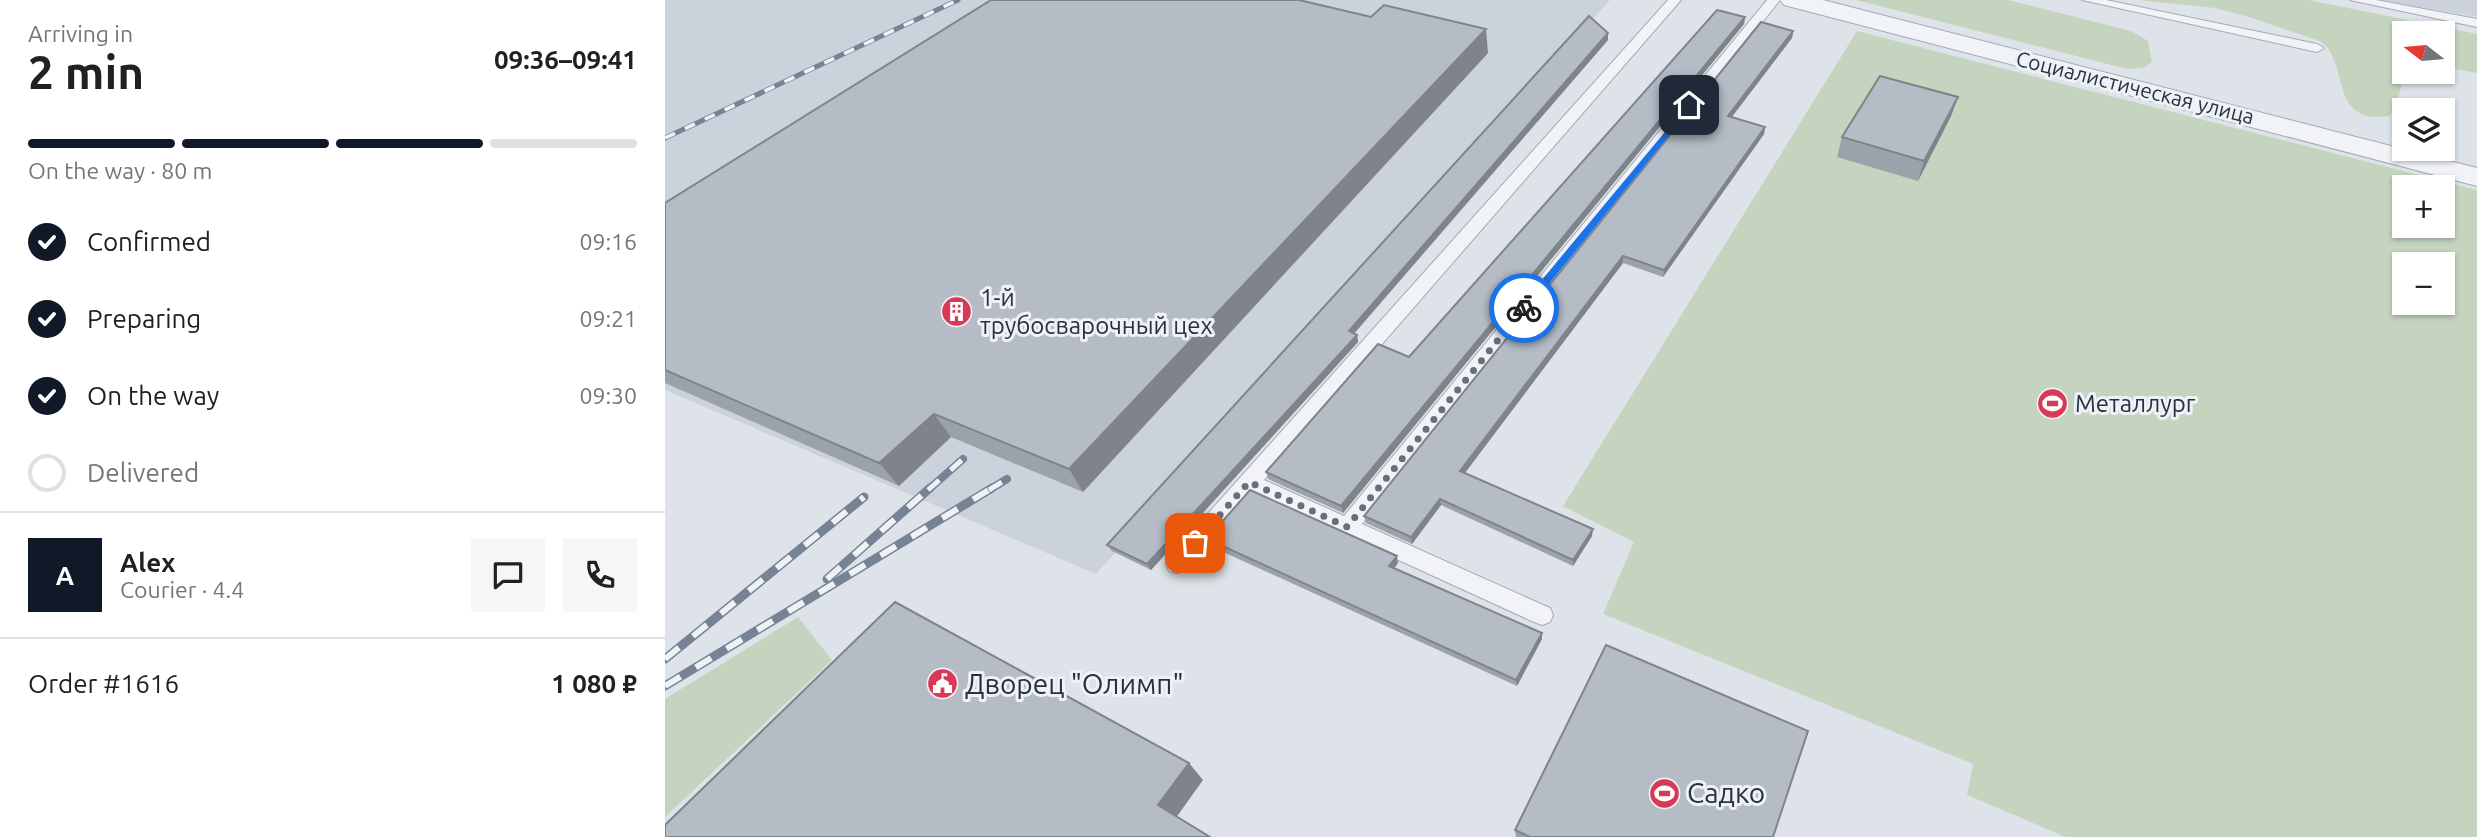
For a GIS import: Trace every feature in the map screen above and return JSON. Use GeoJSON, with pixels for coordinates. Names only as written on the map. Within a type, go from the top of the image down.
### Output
{"type":"FeatureCollection","features":[{"type":"Feature","properties":{"kind":"street","name":"Социалистическая улица"},"geometry":{"type":"LineString","coordinates":[[1793,0],[2477,177]]}},
{"type":"Feature","properties":{"kind":"lane"},"geometry":{"type":"LineString","coordinates":[[1177,564],[1675,0]]}},
{"type":"Feature","properties":{"kind":"lane"},"geometry":{"type":"LineString","coordinates":[[1347,527],[1774,0]]}},
{"type":"Feature","properties":{"kind":"lane"},"geometry":{"type":"LineString","coordinates":[[2088,0],[2317,48]]}},
{"type":"Feature","properties":{"kind":"lane"},"geometry":{"type":"LineString","coordinates":[[2355,0],[2477,23]]}},
{"type":"Feature","properties":{"kind":"lane"},"geometry":{"type":"LineString","coordinates":[[1249,482],[1542,615]]}},
{"type":"Feature","properties":{"kind":"shaded area","name":"1-й трубосварочный цех"},"geometry":{"type":"Polygon","coordinates":[[[665,0],[1610,0],[1096,574],[665,390],[665,0]]]}},
{"type":"Feature","properties":{"kind":"shaded area"},"geometry":{"type":"Polygon","coordinates":[[[2381,0],[2477,0],[2477,17],[2381,0]]]}},
{"type":"Feature","properties":{"kind":"green space"},"geometry":{"type":"Polygon","coordinates":[[[1856,0],[2008,0],[2131,31],[2148,41],[2152,62],[2143,68],[2127,69],[1856,0]]]}},
{"type":"Feature","properties":{"kind":"green space"},"geometry":{"type":"Polygon","coordinates":[[[2138,0],[2308,0],[2412,21],[2392,21],[2392,84],[2401,84],[2398,98],[2392,98],[2392,112],[2389,116],[2370,116],[2356,111],[2348,102],[2329,51],[2320,41],[2215,8],[2138,0]]]}},
{"type":"Feature","properties":{"kind":"green space"},"geometry":{"type":"Polygon","coordinates":[[[2455,30],[2477,34],[2477,73],[2455,69],[2455,30]]]}},
{"type":"Feature","properties":{"kind":"green space","name":"Металлург"},"geometry":{"type":"Polygon","coordinates":[[[1857,31],[2419,175],[2392,175],[2392,238],[2455,238],[2455,184],[2477,190],[2477,837],[2066,837],[1967,795],[1973,764],[1603,614],[1634,542],[1563,506],[1857,31]]]}},
{"type":"Feature","properties":{"kind":"green space"},"geometry":{"type":"Polygon","coordinates":[[[798,617],[832,660],[665,817],[665,699],[798,617]]]}},
{"type":"Feature","properties":{"kind":"building","name":"1-й трубосварочный цех"},"geometry":{"type":"Polygon","coordinates":[[[991,0],[1299,0],[1371,17],[1384,5],[1486,29],[1069,469],[934,414],[879,463],[665,370],[665,203],[991,0]]]}},
{"type":"Feature","properties":{"kind":"building"},"geometry":{"type":"Polygon","coordinates":[[[1717,10],[1745,17],[1341,506],[1266,472],[1378,344],[1409,357],[1717,10]]]}},
{"type":"Feature","properties":{"kind":"building"},"geometry":{"type":"Polygon","coordinates":[[[1589,16],[1608,33],[1349,331],[1357,335],[1147,564],[1107,545],[1589,16]]]}},
{"type":"Feature","properties":{"kind":"building"},"geometry":{"type":"Polygon","coordinates":[[[1761,22],[1793,31],[1728,116],[1765,127],[1664,270],[1623,256],[1460,471],[1593,529],[1573,560],[1440,499],[1411,537],[1364,516],[1761,22]]]}},
{"type":"Feature","properties":{"kind":"building"},"geometry":{"type":"Polygon","coordinates":[[[1880,76],[1958,97],[1924,161],[1842,137],[1880,76]]]}},
{"type":"Feature","properties":{"kind":"building"},"geometry":{"type":"Polygon","coordinates":[[[1250,490],[1397,556],[1389,566],[1542,633],[1516,680],[1207,539],[1250,490]]]}},
{"type":"Feature","properties":{"kind":"building","name":"Дворец \"Олимп\""},"geometry":{"type":"Polygon","coordinates":[[[895,602],[1189,763],[1158,805],[1210,837],[665,837],[665,825],[895,602]]]}},
{"type":"Feature","properties":{"kind":"building","name":"Садко"},"geometry":{"type":"Polygon","coordinates":[[[1606,645],[1808,731],[1773,837],[1530,837],[1515,830],[1606,645]]]}},
{"type":"Feature","properties":{"kind":"railway"},"geometry":{"type":"LineString","coordinates":[[665,138],[958,0]]}},
{"type":"Feature","properties":{"kind":"railway"},"geometry":{"type":"LineString","coordinates":[[928,490],[963,459]]}},
{"type":"Feature","properties":{"kind":"railway"},"geometry":{"type":"LineString","coordinates":[[989,490],[1007,479]]}},
{"type":"Feature","properties":{"kind":"railway"},"geometry":{"type":"LineString","coordinates":[[827,579],[930,488]]}},
{"type":"Feature","properties":{"kind":"railway"},"geometry":{"type":"LineString","coordinates":[[665,686],[992,488]]}},
{"type":"Feature","properties":{"kind":"railway"},"geometry":{"type":"LineString","coordinates":[[665,659],[864,497]]}},
{"type":"Feature","properties":{"kind":"way so far"},"geometry":{"type":"LineString","coordinates":[[1195,543],[1249,482],[1347,527],[1524,308]]}},
{"type":"Feature","properties":{"kind":"place","name":"1-й трубосварочный цех"},"geometry":{"type":"Point","coordinates":[957,312]}},
{"type":"Feature","properties":{"kind":"place","name":"Металлург"},"geometry":{"type":"Point","coordinates":[2052,404]}},
{"type":"Feature","properties":{"kind":"place","name":"Дворец \"Олимп\""},"geometry":{"type":"Point","coordinates":[942,684]}},
{"type":"Feature","properties":{"kind":"place","name":"Садко"},"geometry":{"type":"Point","coordinates":[1664,793]}},
{"type":"Feature","properties":{"kind":"route"},"geometry":{"type":"LineString","coordinates":[[1524,308],[1689,105]]}}]}
